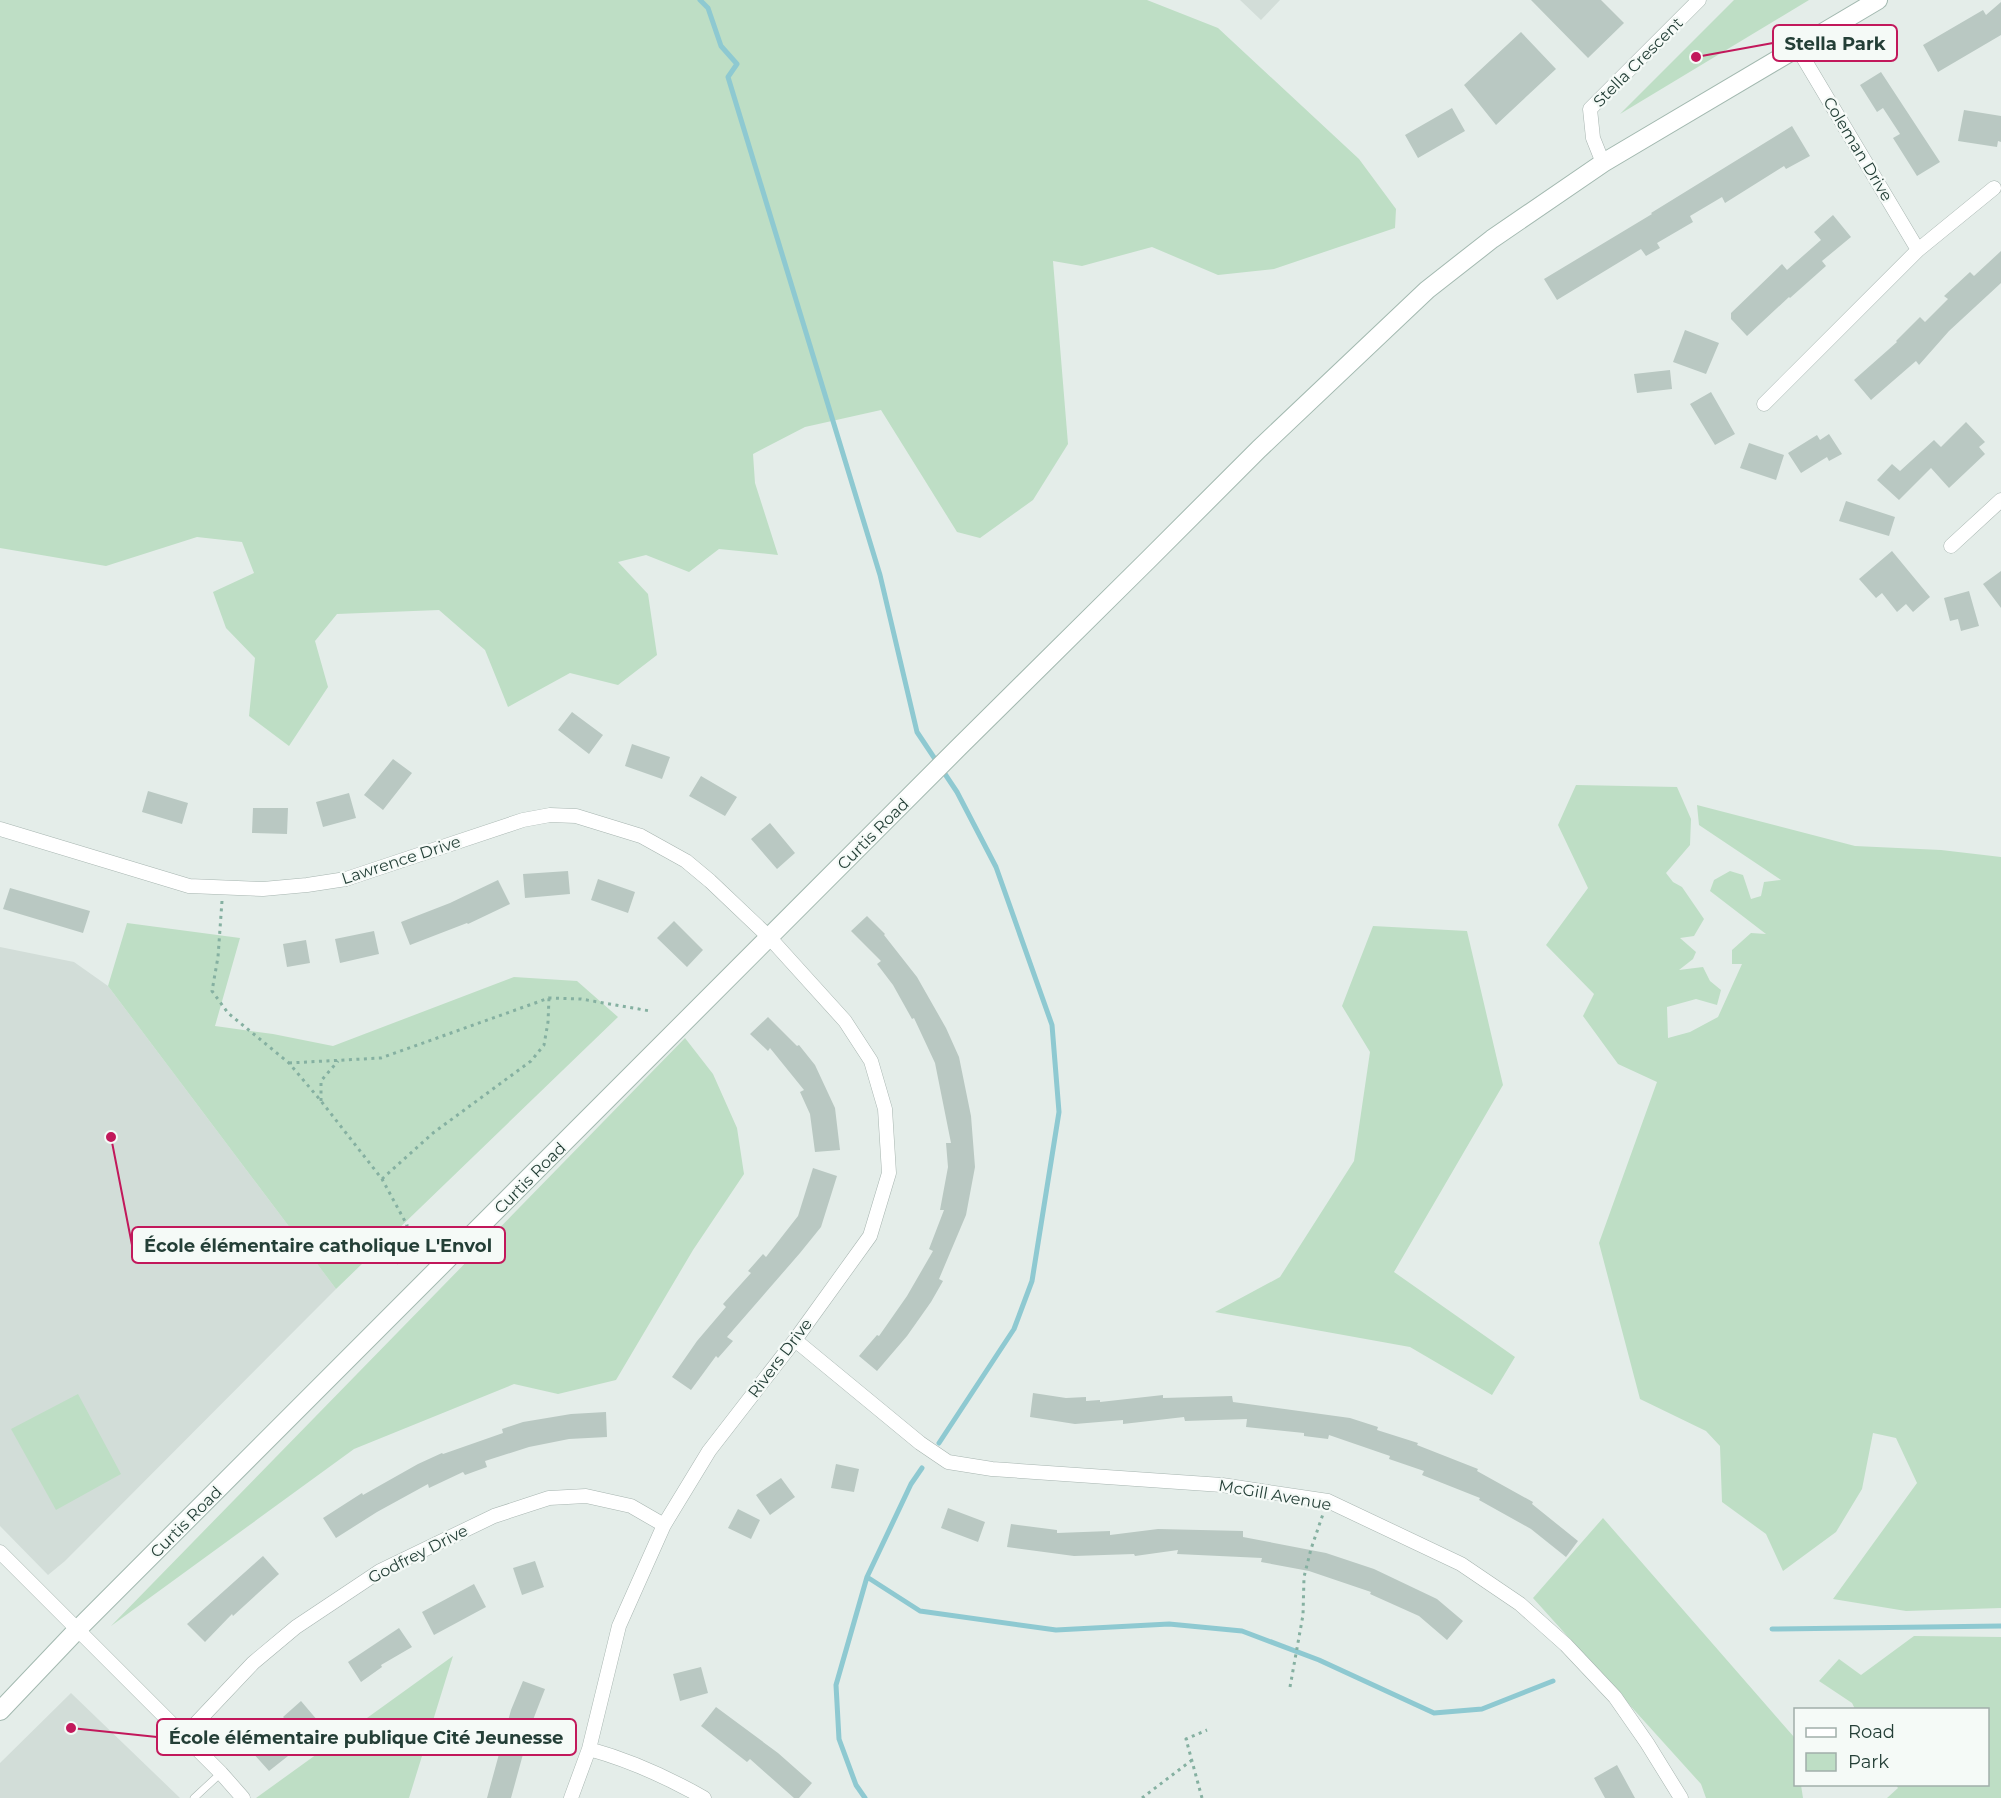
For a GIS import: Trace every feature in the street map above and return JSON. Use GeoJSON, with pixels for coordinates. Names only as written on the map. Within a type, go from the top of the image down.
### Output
{"type":"FeatureCollection","features":[{"type":"Feature","properties":{"kind":"main road","name":"Curtis Road"},"geometry":{"type":"LineString","coordinates":[[0,1711],[77,1630],[958,748],[1259,449],[1427,290],[1492,239],[1603,163],[1878,0]]}},
{"type":"Feature","properties":{"kind":"street","name":"Stella Crescent"},"geometry":{"type":"LineString","coordinates":[[1603,163],[1593,138],[1590,109],[1700,0]]}},
{"type":"Feature","properties":{"kind":"street","name":"Coleman Drive"},"geometry":{"type":"LineString","coordinates":[[1798,49],[1918,250]]}},
{"type":"Feature","properties":{"kind":"street"},"geometry":{"type":"LineString","coordinates":[[1764,404],[1918,250],[1994,188]]}},
{"type":"Feature","properties":{"kind":"street"},"geometry":{"type":"LineString","coordinates":[[1951,546],[2001,500]]}},
{"type":"Feature","properties":{"kind":"street","name":"Lawrence Drive"},"geometry":{"type":"LineString","coordinates":[[0,829],[189,886],[263,889],[346,879],[524,819],[550,815],[576,816],[641,836],[686,861],[769,937]]}},
{"type":"Feature","properties":{"kind":"street","name":"Rivers Drive"},"geometry":{"type":"LineString","coordinates":[[571,1798],[589,1749],[620,1626],[663,1525],[709,1451],[795,1340],[870,1236],[889,1173],[885,1109],[871,1061],[844,1021],[769,937]]}},
{"type":"Feature","properties":{"kind":"street","name":"McGill Avenue"},"geometry":{"type":"LineString","coordinates":[[795,1340],[920,1443],[948,1462],[992,1469],[1222,1485],[1328,1501],[1461,1564],[1520,1604],[1566,1645],[1615,1697],[1681,1798]]}},
{"type":"Feature","properties":{"kind":"street","name":"Godfrey Drive"},"geometry":{"type":"LineString","coordinates":[[184,1736],[253,1663],[296,1626],[380,1571],[494,1516],[549,1498],[586,1496],[631,1506],[663,1525]]}},
{"type":"Feature","properties":{"kind":"street"},"geometry":{"type":"LineString","coordinates":[[0,1552],[243,1798]]}},
{"type":"Feature","properties":{"kind":"street"},"geometry":{"type":"LineString","coordinates":[[589,1749],[670,1779],[704,1798]]}},
{"type":"Feature","properties":{"kind":"lane"},"geometry":{"type":"LineString","coordinates":[[194,1798],[220,1773]]}},
{"type":"Feature","properties":{"kind":"path"},"geometry":{"type":"LineString","coordinates":[[223,889],[218,957],[212,990],[228,1013],[289,1063],[382,1179],[407,1225],[396,1265]]}},
{"type":"Feature","properties":{"kind":"path"},"geometry":{"type":"LineString","coordinates":[[289,1063],[381,1058],[549,998],[581,999],[650,1011]]}},
{"type":"Feature","properties":{"kind":"path"},"geometry":{"type":"LineString","coordinates":[[382,1179],[433,1133],[531,1061],[544,1046],[549,998]]}},
{"type":"Feature","properties":{"kind":"path"},"geometry":{"type":"LineString","coordinates":[[321,1101],[321,1081],[338,1061]]}},
{"type":"Feature","properties":{"kind":"path"},"geometry":{"type":"LineString","coordinates":[[1290,1687],[1303,1615],[1304,1577],[1328,1501]]}},
{"type":"Feature","properties":{"kind":"path"},"geometry":{"type":"LineString","coordinates":[[1202,1798],[1186,1739],[1207,1730]]}},
{"type":"Feature","properties":{"kind":"path"},"geometry":{"type":"LineString","coordinates":[[1142,1798],[1192,1760]]}},
{"type":"Feature","properties":{"kind":"shaded area"},"geometry":{"type":"Polygon","coordinates":[[[1240,0],[1280,0],[1261,20],[1240,0]]]}},
{"type":"Feature","properties":{"kind":"shaded area"},"geometry":{"type":"Polygon","coordinates":[[[0,947],[74,962],[108,986],[336,1289],[65,1561],[48,1575],[0,1526],[0,947]]]}},
{"type":"Feature","properties":{"kind":"shaded area"},"geometry":{"type":"Polygon","coordinates":[[[71,1693],[180,1798],[0,1798],[0,1763],[71,1693]]]}},
{"type":"Feature","properties":{"kind":"green space"},"geometry":{"type":"Polygon","coordinates":[[[0,0],[1147,0],[1218,28],[1359,159],[1396,209],[1395,228],[1274,269],[1218,275],[1152,247],[1082,266],[1053,261],[1068,444],[1033,500],[980,538],[957,532],[881,410],[805,427],[753,454],[755,483],[778,555],[719,549],[689,572],[646,555],[618,562],[648,594],[657,655],[618,685],[570,673],[508,707],[485,650],[439,610],[337,614],[315,641],[328,687],[289,746],[249,716],[255,658],[226,628],[213,592],[254,573],[242,542],[197,537],[106,566],[0,548],[0,0]]]}},
{"type":"Feature","properties":{"kind":"green space"},"geometry":{"type":"Polygon","coordinates":[[[1734,0],[1809,0],[1620,114],[1734,0]]]}},
{"type":"Feature","properties":{"kind":"green space"},"geometry":{"type":"Polygon","coordinates":[[[1576,785],[1677,787],[1691,819],[1690,845],[1666,873],[1673,882],[1682,887],[1704,919],[1694,936],[1680,938],[1696,952],[1693,959],[1679,970],[1703,967],[1710,981],[1721,990],[1717,1005],[1696,999],[1667,1007],[1668,1038],[1690,1032],[1718,1017],[1742,964],[1732,964],[1732,950],[1751,933],[1766,934],[1710,891],[1714,880],[1730,871],[1743,875],[1751,899],[1761,896],[1764,882],[1781,880],[1699,825],[1697,805],[1855,846],[1941,850],[2001,857],[2001,1608],[1906,1611],[1833,1599],[1917,1483],[1896,1438],[1873,1433],[1862,1489],[1836,1532],[1783,1571],[1766,1534],[1722,1502],[1720,1446],[1706,1431],[1640,1399],[1599,1243],[1657,1082],[1618,1064],[1583,1016],[1594,994],[1546,945],[1588,888],[1558,825],[1576,785]]]}},
{"type":"Feature","properties":{"kind":"green space"},"geometry":{"type":"Polygon","coordinates":[[[127,923],[240,938],[215,1026],[273,1034],[333,1046],[514,977],[577,981],[618,1017],[336,1289],[108,986],[127,923]]]}},
{"type":"Feature","properties":{"kind":"green space"},"geometry":{"type":"Polygon","coordinates":[[[1373,926],[1467,931],[1503,1085],[1394,1272],[1515,1357],[1492,1395],[1410,1347],[1215,1312],[1280,1277],[1354,1161],[1370,1052],[1342,1006],[1373,926]]]}},
{"type":"Feature","properties":{"kind":"green space"},"geometry":{"type":"Polygon","coordinates":[[[685,1038],[713,1074],[737,1128],[744,1174],[693,1250],[616,1380],[558,1394],[514,1384],[354,1449],[111,1626],[685,1038]]]}},
{"type":"Feature","properties":{"kind":"green space"},"geometry":{"type":"Polygon","coordinates":[[[78,1394],[121,1474],[56,1510],[11,1429],[78,1394]]]}},
{"type":"Feature","properties":{"kind":"green space"},"geometry":{"type":"Polygon","coordinates":[[[1603,1518],[1794,1737],[1794,1786],[1801,1786],[1803,1798],[1706,1798],[1701,1784],[1533,1598],[1603,1518]]]}},
{"type":"Feature","properties":{"kind":"green space"},"geometry":{"type":"Polygon","coordinates":[[[1914,1636],[2001,1637],[2001,1798],[1887,1798],[1898,1788],[1897,1786],[1989,1786],[1989,1708],[1854,1708],[1852,1703],[1819,1681],[1839,1659],[1861,1675],[1914,1636]]]}},
{"type":"Feature","properties":{"kind":"green space"},"geometry":{"type":"Polygon","coordinates":[[[453,1656],[409,1798],[256,1798],[453,1656]]]}},
{"type":"Feature","properties":{"kind":"building"},"geometry":{"type":"Polygon","coordinates":[[[1531,0],[1601,0],[1624,23],[1588,58],[1531,0]]]}},
{"type":"Feature","properties":{"kind":"building"},"geometry":{"type":"Polygon","coordinates":[[[2001,2],[2001,35],[1938,72],[1923,45],[1983,10],[1986,15],[2001,2]]]}},
{"type":"Feature","properties":{"kind":"building"},"geometry":{"type":"Polygon","coordinates":[[[1521,32],[1556,69],[1496,125],[1464,85],[1521,32]]]}},
{"type":"Feature","properties":{"kind":"building"},"geometry":{"type":"Polygon","coordinates":[[[1881,72],[1940,162],[1917,176],[1893,138],[1900,134],[1883,108],[1877,112],[1860,85],[1881,72]]]}},
{"type":"Feature","properties":{"kind":"building"},"geometry":{"type":"Polygon","coordinates":[[[1452,108],[1465,131],[1418,158],[1405,135],[1452,108]]]}},
{"type":"Feature","properties":{"kind":"building"},"geometry":{"type":"Polygon","coordinates":[[[1964,110],[2001,116],[2001,142],[1998,141],[1997,147],[1958,141],[1964,110]]]}},
{"type":"Feature","properties":{"kind":"building"},"geometry":{"type":"Polygon","coordinates":[[[1792,126],[1810,156],[1786,169],[1784,166],[1725,203],[1722,197],[1690,216],[1693,222],[1657,243],[1660,248],[1646,256],[1641,249],[1557,300],[1544,279],[1792,126]]]}},
{"type":"Feature","properties":{"kind":"building"},"geometry":{"type":"Polygon","coordinates":[[[1833,215],[1851,237],[1822,261],[1826,266],[1747,336],[1731,319],[1731,313],[1782,264],[1787,270],[1821,240],[1814,232],[1833,215]]]}},
{"type":"Feature","properties":{"kind":"building"},"geometry":{"type":"Polygon","coordinates":[[[2001,251],[2001,283],[1949,331],[1919,365],[1916,361],[1871,400],[1854,380],[1897,342],[1920,317],[1925,322],[1948,299],[1944,296],[1970,272],[1974,276],[2001,251]]]}},
{"type":"Feature","properties":{"kind":"building"},"geometry":{"type":"Polygon","coordinates":[[[1685,330],[1719,343],[1706,374],[1673,362],[1685,330]]]}},
{"type":"Feature","properties":{"kind":"building"},"geometry":{"type":"Polygon","coordinates":[[[1670,370],[1672,389],[1637,393],[1634,374],[1670,370]]]}},
{"type":"Feature","properties":{"kind":"building"},"geometry":{"type":"Polygon","coordinates":[[[1711,392],[1735,434],[1715,445],[1690,404],[1711,392]]]}},
{"type":"Feature","properties":{"kind":"building"},"geometry":{"type":"Polygon","coordinates":[[[1966,422],[1985,442],[1979,447],[1985,454],[1949,488],[1931,468],[1899,500],[1877,480],[1892,464],[1900,471],[1934,440],[1941,447],[1966,422]]]}},
{"type":"Feature","properties":{"kind":"building"},"geometry":{"type":"Polygon","coordinates":[[[1829,434],[1842,454],[1829,461],[1827,457],[1801,473],[1788,453],[1817,435],[1820,440],[1829,434]]]}},
{"type":"Feature","properties":{"kind":"building"},"geometry":{"type":"Polygon","coordinates":[[[1749,443],[1784,455],[1776,480],[1740,468],[1749,443]]]}},
{"type":"Feature","properties":{"kind":"building"},"geometry":{"type":"Polygon","coordinates":[[[1846,501],[1895,517],[1889,536],[1839,521],[1846,501]]]}},
{"type":"Feature","properties":{"kind":"building"},"geometry":{"type":"Polygon","coordinates":[[[1892,551],[1930,597],[1913,612],[1906,604],[1897,612],[1882,593],[1876,598],[1859,579],[1892,551]]]}},
{"type":"Feature","properties":{"kind":"building"},"geometry":{"type":"Polygon","coordinates":[[[2001,571],[2001,608],[1983,584],[2001,571]]]}},
{"type":"Feature","properties":{"kind":"building"},"geometry":{"type":"Polygon","coordinates":[[[1969,591],[1979,626],[1961,631],[1958,619],[1950,621],[1944,598],[1969,591]]]}},
{"type":"Feature","properties":{"kind":"building"},"geometry":{"type":"Polygon","coordinates":[[[572,712],[603,735],[589,754],[558,730],[572,712]]]}},
{"type":"Feature","properties":{"kind":"building"},"geometry":{"type":"Polygon","coordinates":[[[632,744],[670,757],[662,779],[625,766],[632,744]]]}},
{"type":"Feature","properties":{"kind":"building"},"geometry":{"type":"Polygon","coordinates":[[[393,759],[412,773],[383,810],[364,795],[393,759]]]}},
{"type":"Feature","properties":{"kind":"building"},"geometry":{"type":"Polygon","coordinates":[[[701,776],[737,797],[725,816],[689,796],[701,776]]]}},
{"type":"Feature","properties":{"kind":"building"},"geometry":{"type":"Polygon","coordinates":[[[148,791],[188,803],[182,824],[142,812],[148,791]]]}},
{"type":"Feature","properties":{"kind":"building"},"geometry":{"type":"Polygon","coordinates":[[[349,793],[356,818],[323,827],[316,802],[349,793]]]}},
{"type":"Feature","properties":{"kind":"building"},"geometry":{"type":"Polygon","coordinates":[[[253,808],[288,808],[287,834],[252,833],[253,808]]]}},
{"type":"Feature","properties":{"kind":"building"},"geometry":{"type":"Polygon","coordinates":[[[770,823],[795,853],[777,869],[751,839],[770,823]]]}},
{"type":"Feature","properties":{"kind":"building"},"geometry":{"type":"Polygon","coordinates":[[[568,871],[570,894],[525,898],[523,874],[568,871]]]}},
{"type":"Feature","properties":{"kind":"building"},"geometry":{"type":"Polygon","coordinates":[[[598,879],[635,892],[628,913],[591,900],[598,879]]]}},
{"type":"Feature","properties":{"kind":"building"},"geometry":{"type":"Polygon","coordinates":[[[498,880],[510,904],[468,924],[410,945],[401,922],[450,903],[498,880]]]}},
{"type":"Feature","properties":{"kind":"building"},"geometry":{"type":"Polygon","coordinates":[[[10,888],[90,911],[83,933],[3,909],[10,888]]]}},
{"type":"Feature","properties":{"kind":"building"},"geometry":{"type":"Polygon","coordinates":[[[867,916],[885,934],[917,977],[946,1028],[959,1057],[971,1116],[975,1167],[966,1215],[939,1279],[943,1281],[907,1336],[877,1371],[859,1356],[877,1335],[879,1336],[907,1296],[933,1251],[929,1249],[944,1210],[940,1210],[948,1167],[946,1143],[951,1143],[935,1063],[914,1018],[912,1019],[893,985],[877,964],[881,961],[851,931],[867,916]]]}},
{"type":"Feature","properties":{"kind":"building"},"geometry":{"type":"Polygon","coordinates":[[[674,921],[703,950],[687,967],[657,938],[674,921]]]}},
{"type":"Feature","properties":{"kind":"building"},"geometry":{"type":"Polygon","coordinates":[[[374,931],[379,954],[340,963],[335,939],[374,931]]]}},
{"type":"Feature","properties":{"kind":"building"},"geometry":{"type":"Polygon","coordinates":[[[306,940],[310,963],[287,967],[283,944],[306,940]]]}},
{"type":"Feature","properties":{"kind":"building"},"geometry":{"type":"Polygon","coordinates":[[[768,1017],[797,1046],[799,1045],[815,1065],[835,1108],[840,1150],[815,1152],[810,1114],[800,1092],[804,1090],[770,1048],[768,1051],[750,1034],[768,1017]]]}},
{"type":"Feature","properties":{"kind":"building"},"geometry":{"type":"Polygon","coordinates":[[[813,1168],[837,1176],[821,1227],[727,1337],[733,1341],[718,1358],[716,1356],[691,1390],[672,1377],[697,1341],[726,1307],[723,1304],[751,1273],[748,1271],[763,1254],[766,1257],[798,1216],[813,1168]]]}},
{"type":"Feature","properties":{"kind":"building"},"geometry":{"type":"Polygon","coordinates":[[[1033,1393],[1066,1398],[1086,1397],[1086,1401],[1100,1400],[1100,1402],[1163,1395],[1163,1398],[1232,1396],[1233,1402],[1350,1418],[1378,1427],[1377,1430],[1418,1443],[1417,1445],[1478,1469],[1477,1471],[1533,1502],[1532,1504],[1578,1541],[1566,1557],[1531,1529],[1479,1500],[1480,1498],[1422,1475],[1424,1471],[1389,1459],[1390,1456],[1329,1435],[1328,1439],[1304,1436],[1304,1433],[1246,1427],[1247,1419],[1185,1421],[1184,1417],[1123,1424],[1123,1420],[1075,1424],[1030,1417],[1033,1393]]]}},
{"type":"Feature","properties":{"kind":"building"},"geometry":{"type":"Polygon","coordinates":[[[606,1412],[607,1437],[569,1439],[529,1447],[485,1461],[487,1467],[465,1475],[463,1472],[429,1488],[428,1484],[336,1538],[323,1518],[362,1493],[363,1495],[418,1464],[442,1453],[503,1433],[502,1429],[523,1422],[571,1414],[606,1412]]]}},
{"type":"Feature","properties":{"kind":"building"},"geometry":{"type":"Polygon","coordinates":[[[836,1464],[859,1469],[854,1492],[831,1488],[836,1464]]]}},
{"type":"Feature","properties":{"kind":"building"},"geometry":{"type":"Polygon","coordinates":[[[781,1478],[795,1497],[770,1515],[756,1495],[781,1478]]]}},
{"type":"Feature","properties":{"kind":"building"},"geometry":{"type":"Polygon","coordinates":[[[948,1508],[985,1522],[978,1542],[941,1528],[948,1508]]]}},
{"type":"Feature","properties":{"kind":"building"},"geometry":{"type":"Polygon","coordinates":[[[738,1509],[760,1520],[751,1539],[728,1528],[738,1509]]]}},
{"type":"Feature","properties":{"kind":"building"},"geometry":{"type":"Polygon","coordinates":[[[1011,1524],[1057,1530],[1057,1533],[1110,1531],[1110,1535],[1158,1529],[1243,1531],[1243,1537],[1326,1553],[1374,1569],[1437,1599],[1463,1621],[1447,1640],[1419,1616],[1370,1594],[1371,1592],[1309,1571],[1261,1562],[1262,1558],[1177,1554],[1178,1550],[1135,1556],[1134,1554],[1074,1556],[1007,1547],[1011,1524]]]}},
{"type":"Feature","properties":{"kind":"building"},"geometry":{"type":"Polygon","coordinates":[[[263,1556],[279,1574],[233,1616],[232,1614],[205,1642],[187,1624],[263,1556]]]}},
{"type":"Feature","properties":{"kind":"building"},"geometry":{"type":"Polygon","coordinates":[[[535,1561],[544,1587],[522,1595],[513,1568],[535,1561]]]}},
{"type":"Feature","properties":{"kind":"building"},"geometry":{"type":"Polygon","coordinates":[[[474,1584],[486,1607],[434,1635],[422,1612],[474,1584]]]}},
{"type":"Feature","properties":{"kind":"building"},"geometry":{"type":"Polygon","coordinates":[[[399,1628],[412,1647],[381,1665],[382,1667],[361,1682],[348,1662],[399,1628]]]}},
{"type":"Feature","properties":{"kind":"building"},"geometry":{"type":"Polygon","coordinates":[[[701,1667],[708,1693],[680,1701],[673,1674],[701,1667]]]}},
{"type":"Feature","properties":{"kind":"building"},"geometry":{"type":"Polygon","coordinates":[[[523,1681],[545,1689],[531,1725],[511,1798],[487,1798],[511,1710],[523,1681]]]}},
{"type":"Feature","properties":{"kind":"building"},"geometry":{"type":"Polygon","coordinates":[[[301,1701],[318,1721],[283,1751],[288,1756],[269,1771],[253,1753],[288,1722],[283,1717],[301,1701]]]}},
{"type":"Feature","properties":{"kind":"building"},"geometry":{"type":"Polygon","coordinates":[[[716,1707],[778,1753],[812,1783],[799,1798],[794,1798],[750,1759],[747,1762],[701,1726],[716,1707]]]}},
{"type":"Feature","properties":{"kind":"building"},"geometry":{"type":"Polygon","coordinates":[[[1617,1765],[1635,1798],[1605,1798],[1594,1778],[1617,1765]]]}},
{"type":"Feature","properties":{"kind":"waterway"},"geometry":{"type":"LineString","coordinates":[[700,0],[708,8],[721,46],[737,64],[728,77],[880,575],[917,732],[957,792],[996,867],[1052,1025],[1059,1112],[1032,1281],[1014,1329],[939,1443]]}},
{"type":"Feature","properties":{"kind":"waterway"},"geometry":{"type":"LineString","coordinates":[[865,1798],[856,1785],[839,1739],[836,1685],[867,1577],[911,1484],[922,1468]]}},
{"type":"Feature","properties":{"kind":"waterway"},"geometry":{"type":"LineString","coordinates":[[867,1577],[920,1611],[1056,1630],[1169,1624],[1242,1631],[1319,1660],[1434,1713],[1482,1709],[1553,1681]]}},
{"type":"Feature","properties":{"kind":"waterway"},"geometry":{"type":"LineString","coordinates":[[1772,1629],[2001,1626]]}},
{"type":"Feature","properties":{"kind":"place","name":"Stella Park"},"geometry":{"type":"Point","coordinates":[1696,57]}},
{"type":"Feature","properties":{"kind":"place","name":"École élémentaire catholique L'Envol"},"geometry":{"type":"Point","coordinates":[111,1137]}},
{"type":"Feature","properties":{"kind":"place","name":"École élémentaire publique Cité Jeunesse"},"geometry":{"type":"Point","coordinates":[71,1728]}}]}
